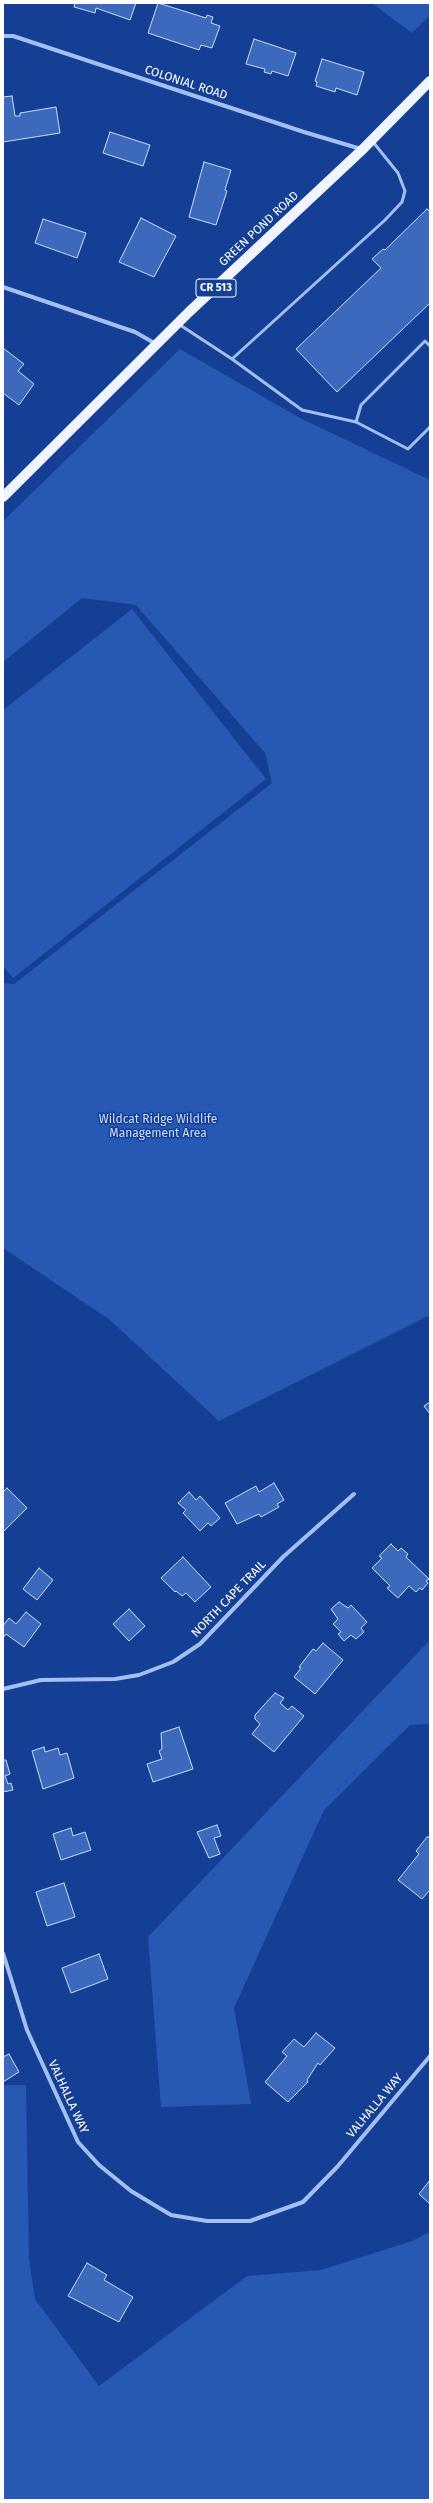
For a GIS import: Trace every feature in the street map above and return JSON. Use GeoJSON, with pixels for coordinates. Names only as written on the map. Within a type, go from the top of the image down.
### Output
{"type":"FeatureCollection","features":[{"type":"Feature","properties":{"kind":"main road","name":"GREEN POND ROAD"},"geometry":{"type":"LineString","coordinates":[[3,496],[158,345],[178,323],[372,141],[430,80]]}},
{"type":"Feature","properties":{"kind":"street","name":"COLONIAL ROAD"},"geometry":{"type":"LineString","coordinates":[[3,36],[13,36],[304,132],[363,149]]}},
{"type":"Feature","properties":{"kind":"street"},"geometry":{"type":"LineString","coordinates":[[3,287],[135,332],[158,345]]}},
{"type":"Feature","properties":{"kind":"street","name":"NORTH CAPE TRAIL"},"geometry":{"type":"LineString","coordinates":[[3,1689],[41,1680],[115,1679],[138,1675],[173,1662],[200,1644],[283,1557],[354,1494]]}},
{"type":"Feature","properties":{"kind":"street","name":"VALHALLA WAY"},"geometry":{"type":"LineString","coordinates":[[3,1953],[27,2030],[78,2142],[99,2165],[131,2191],[171,2215],[207,2221],[250,2221],[303,2202],[338,2166],[430,2056]]}},
{"type":"Feature","properties":{"kind":"lane"},"geometry":{"type":"LineString","coordinates":[[232,359],[402,202],[405,191],[398,173],[372,141]]}},
{"type":"Feature","properties":{"kind":"lane"},"geometry":{"type":"LineString","coordinates":[[178,323],[232,359],[302,410],[356,422],[408,449],[430,427]]}},
{"type":"Feature","properties":{"kind":"lane"},"geometry":{"type":"LineString","coordinates":[[356,422],[361,405],[425,341],[430,346]]}},
{"type":"Feature","properties":{"kind":"green space"},"geometry":{"type":"Polygon","coordinates":[[[372,3],[430,3],[430,15],[412,33],[372,3]]]}},
{"type":"Feature","properties":{"kind":"green space","name":"Wildcat Ridge Wildlife Management Area"},"geometry":{"type":"Polygon","coordinates":[[[180,349],[300,418],[430,480],[430,1315],[219,1421],[110,1320],[3,1248],[3,983],[14,984],[272,783],[265,753],[136,605],[82,598],[3,662],[3,521],[180,349]]]}},
{"type":"Feature","properties":{"kind":"green space"},"geometry":{"type":"Polygon","coordinates":[[[132,609],[266,779],[13,978],[3,966],[3,710],[132,609]]]}},
{"type":"Feature","properties":{"kind":"green space"},"geometry":{"type":"Polygon","coordinates":[[[430,1640],[430,1724],[410,1725],[324,1810],[234,2008],[251,2104],[161,2107],[148,1937],[430,1640]]]}},
{"type":"Feature","properties":{"kind":"green space"},"geometry":{"type":"Polygon","coordinates":[[[3,2085],[26,2085],[29,2259],[35,2299],[99,2386],[247,2276],[321,2270],[412,2241],[430,2232],[430,2500],[3,2500],[3,2085]]]}},
{"type":"Feature","properties":{"kind":"building"},"geometry":{"type":"Polygon","coordinates":[[[75,3],[136,3],[130,20],[96,8],[95,13],[74,7],[75,3]]]}},
{"type":"Feature","properties":{"kind":"building"},"geometry":{"type":"Polygon","coordinates":[[[158,3],[206,18],[207,15],[213,17],[211,23],[220,26],[212,48],[201,45],[199,50],[148,33],[158,3]]]}},
{"type":"Feature","properties":{"kind":"building"},"geometry":{"type":"Polygon","coordinates":[[[254,39],[296,53],[288,76],[272,71],[271,74],[264,72],[265,69],[246,64],[254,39]]]}},
{"type":"Feature","properties":{"kind":"building"},"geometry":{"type":"Polygon","coordinates":[[[322,59],[364,72],[357,95],[336,88],[335,92],[316,86],[317,82],[315,81],[322,59]]]}},
{"type":"Feature","properties":{"kind":"building"},"geometry":{"type":"Polygon","coordinates":[[[12,96],[15,116],[20,116],[20,113],[56,107],[60,133],[3,142],[3,97],[12,96]]]}},
{"type":"Feature","properties":{"kind":"building"},"geometry":{"type":"Polygon","coordinates":[[[110,132],[150,145],[143,166],[103,153],[110,132]]]}},
{"type":"Feature","properties":{"kind":"building"},"geometry":{"type":"Polygon","coordinates":[[[204,162],[231,170],[225,190],[227,191],[216,225],[189,217],[204,162]]]}},
{"type":"Feature","properties":{"kind":"building"},"geometry":{"type":"Polygon","coordinates":[[[427,209],[430,212],[430,303],[337,392],[296,349],[381,268],[372,259],[383,249],[385,250],[427,209]]]}},
{"type":"Feature","properties":{"kind":"building"},"geometry":{"type":"Polygon","coordinates":[[[141,218],[176,236],[154,277],[119,262],[141,218]]]}},
{"type":"Feature","properties":{"kind":"building"},"geometry":{"type":"Polygon","coordinates":[[[43,219],[86,233],[77,258],[35,243],[43,219]]]}},
{"type":"Feature","properties":{"kind":"building"},"geometry":{"type":"Polygon","coordinates":[[[3,348],[24,364],[18,371],[34,384],[19,405],[3,393],[3,348]]]}},
{"type":"Feature","properties":{"kind":"building"},"geometry":{"type":"Polygon","coordinates":[[[430,1402],[430,1414],[424,1406],[430,1402]]]}},
{"type":"Feature","properties":{"kind":"building"},"geometry":{"type":"Polygon","coordinates":[[[274,1483],[284,1500],[277,1504],[279,1507],[261,1517],[259,1514],[237,1524],[225,1503],[256,1486],[259,1492],[274,1483]]]}},
{"type":"Feature","properties":{"kind":"building"},"geometry":{"type":"Polygon","coordinates":[[[7,1488],[27,1508],[3,1532],[3,1492],[7,1488]]]}},
{"type":"Feature","properties":{"kind":"building"},"geometry":{"type":"Polygon","coordinates":[[[189,1492],[196,1500],[200,1496],[220,1518],[211,1526],[208,1523],[200,1531],[183,1513],[186,1510],[178,1503],[189,1492]]]}},
{"type":"Feature","properties":{"kind":"building"},"geometry":{"type":"Polygon","coordinates":[[[391,1544],[398,1551],[401,1548],[408,1554],[406,1557],[429,1579],[426,1581],[428,1583],[422,1590],[420,1588],[416,1592],[409,1586],[398,1598],[387,1588],[390,1586],[372,1568],[382,1558],[379,1556],[391,1544]]]}},
{"type":"Feature","properties":{"kind":"building"},"geometry":{"type":"Polygon","coordinates":[[[183,1557],[211,1587],[195,1602],[186,1593],[182,1596],[176,1591],[175,1592],[161,1578],[183,1557]]]}},
{"type":"Feature","properties":{"kind":"building"},"geometry":{"type":"Polygon","coordinates":[[[39,1568],[53,1580],[37,1600],[23,1589],[39,1568]]]}},
{"type":"Feature","properties":{"kind":"building"},"geometry":{"type":"Polygon","coordinates":[[[339,1602],[348,1608],[351,1605],[367,1622],[361,1628],[364,1632],[356,1639],[351,1635],[344,1641],[338,1634],[341,1632],[333,1624],[338,1619],[331,1609],[339,1602]]]}},
{"type":"Feature","properties":{"kind":"building"},"geometry":{"type":"Polygon","coordinates":[[[129,1609],[145,1626],[129,1641],[113,1624],[129,1609]]]}},
{"type":"Feature","properties":{"kind":"building"},"geometry":{"type":"Polygon","coordinates":[[[26,1612],[41,1624],[24,1647],[6,1634],[3,1638],[3,1626],[9,1618],[16,1624],[26,1612]]]}},
{"type":"Feature","properties":{"kind":"building"},"geometry":{"type":"Polygon","coordinates":[[[323,1643],[343,1660],[315,1694],[294,1677],[301,1668],[299,1667],[313,1649],[316,1651],[323,1643]]]}},
{"type":"Feature","properties":{"kind":"building"},"geometry":{"type":"Polygon","coordinates":[[[275,1693],[284,1698],[280,1703],[288,1710],[292,1706],[304,1716],[274,1752],[252,1734],[260,1724],[255,1719],[255,1715],[275,1693]]]}},
{"type":"Feature","properties":{"kind":"building"},"geometry":{"type":"Polygon","coordinates":[[[179,1727],[193,1769],[153,1782],[147,1764],[162,1759],[159,1751],[162,1749],[161,1733],[179,1727]]]}},
{"type":"Feature","properties":{"kind":"building"},"geometry":{"type":"Polygon","coordinates":[[[44,1747],[45,1752],[58,1748],[60,1755],[67,1753],[74,1778],[43,1789],[32,1751],[44,1747]]]}},
{"type":"Feature","properties":{"kind":"building"},"geometry":{"type":"Polygon","coordinates":[[[3,1760],[6,1760],[10,1774],[5,1776],[8,1784],[11,1783],[13,1790],[3,1792],[3,1760]]]}},
{"type":"Feature","properties":{"kind":"building"},"geometry":{"type":"Polygon","coordinates":[[[217,1825],[221,1836],[214,1838],[220,1854],[209,1858],[197,1832],[217,1825]]]}},
{"type":"Feature","properties":{"kind":"building"},"geometry":{"type":"Polygon","coordinates":[[[71,1828],[73,1836],[85,1832],[91,1850],[61,1860],[53,1834],[71,1828]]]}},
{"type":"Feature","properties":{"kind":"building"},"geometry":{"type":"Polygon","coordinates":[[[427,1837],[430,1837],[430,1890],[422,1899],[398,1880],[419,1854],[416,1851],[427,1837]]]}},
{"type":"Feature","properties":{"kind":"building"},"geometry":{"type":"Polygon","coordinates":[[[64,1883],[75,1917],[47,1926],[36,1892],[64,1883]]]}},
{"type":"Feature","properties":{"kind":"building"},"geometry":{"type":"Polygon","coordinates":[[[99,1954],[108,1979],[71,1993],[62,1968],[99,1954]]]}},
{"type":"Feature","properties":{"kind":"building"},"geometry":{"type":"Polygon","coordinates":[[[316,2033],[335,2048],[320,2065],[318,2063],[307,2080],[308,2082],[288,2102],[265,2082],[287,2056],[282,2052],[294,2039],[304,2047],[316,2033]]]}},
{"type":"Feature","properties":{"kind":"building"},"geometry":{"type":"Polygon","coordinates":[[[9,2054],[19,2072],[3,2082],[3,2057],[9,2054]]]}},
{"type":"Feature","properties":{"kind":"building"},"geometry":{"type":"Polygon","coordinates":[[[430,2180],[430,2204],[419,2194],[430,2180]]]}},
{"type":"Feature","properties":{"kind":"building"},"geometry":{"type":"Polygon","coordinates":[[[87,2263],[107,2275],[104,2280],[133,2297],[119,2322],[68,2296],[87,2263]]]}}]}
